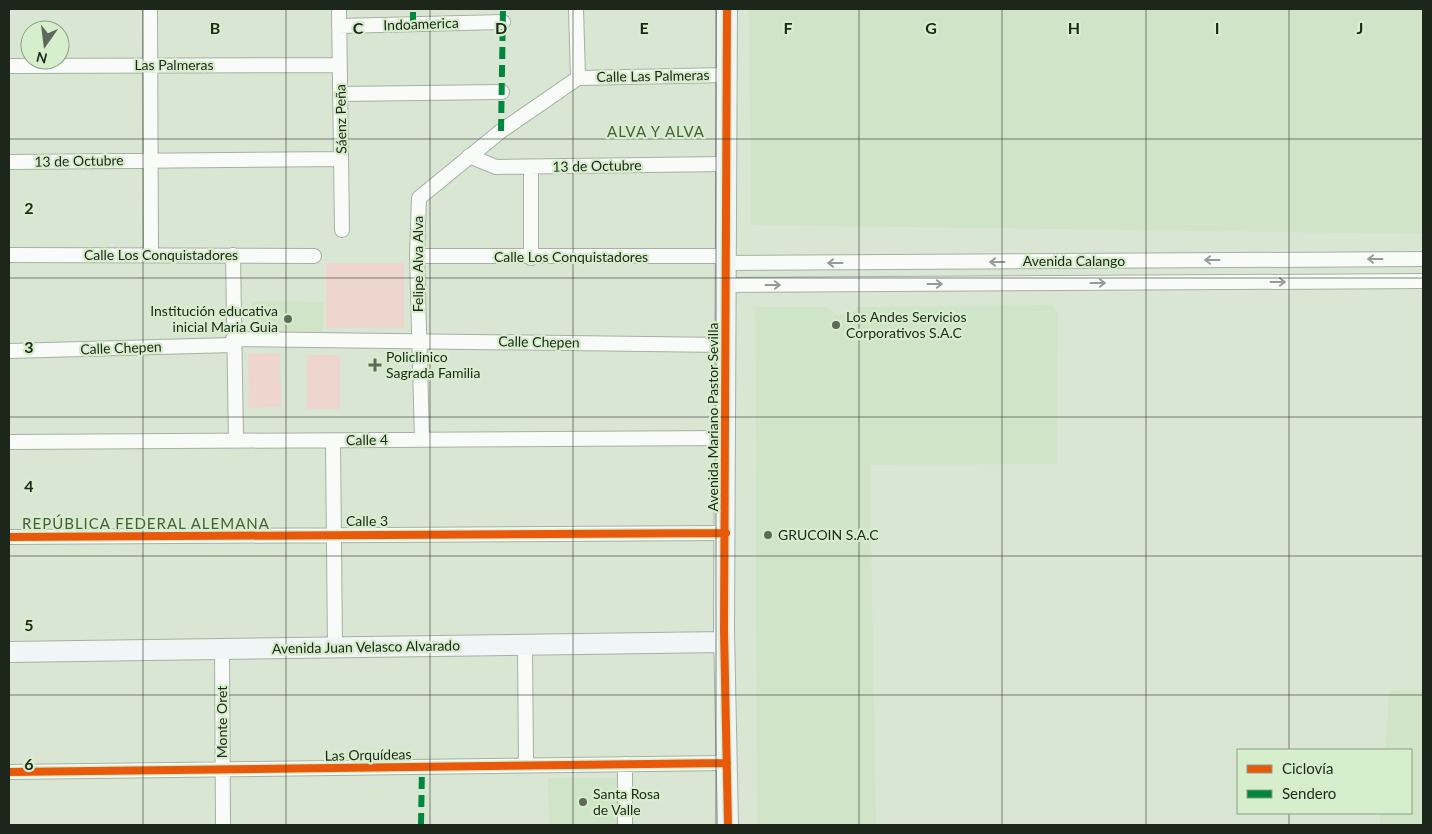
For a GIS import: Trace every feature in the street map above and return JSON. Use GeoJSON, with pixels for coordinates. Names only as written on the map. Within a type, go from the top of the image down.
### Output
{"type":"FeatureCollection","features":[{"type":"Feature","properties":{"kind":"street"},"geometry":{"type":"LineString","coordinates":[[150,9],[151,254]]}},
{"type":"Feature","properties":{"kind":"street","name":"Sáenz Peña"},"geometry":{"type":"LineString","coordinates":[[339,9],[342,230]]}},
{"type":"Feature","properties":{"kind":"street"},"geometry":{"type":"LineString","coordinates":[[576,9],[578,78]]}},
{"type":"Feature","properties":{"kind":"street","name":"Avenida Mariano Pastor Sevilla"},"geometry":{"type":"LineString","coordinates":[[727,9],[728,75],[724,260],[726,438],[724,636],[728,825]]}},
{"type":"Feature","properties":{"kind":"street","name":"Indoamerica"},"geometry":{"type":"LineString","coordinates":[[339,26],[502,22]]}},
{"type":"Feature","properties":{"kind":"street","name":"Las Palmeras"},"geometry":{"type":"LineString","coordinates":[[9,66],[340,65]]}},
{"type":"Feature","properties":{"kind":"street","name":"Calle Las Palmeras"},"geometry":{"type":"LineString","coordinates":[[578,78],[728,75]]}},
{"type":"Feature","properties":{"kind":"street","name":"Felipe Alva Alva"},"geometry":{"type":"LineString","coordinates":[[422,440],[417,256],[419,198],[501,131],[578,78]]}},
{"type":"Feature","properties":{"kind":"street"},"geometry":{"type":"LineString","coordinates":[[340,94],[502,92]]}},
{"type":"Feature","properties":{"kind":"street","name":"13 de Octubre"},"geometry":{"type":"LineString","coordinates":[[469,156],[496,167],[726,164]]}},
{"type":"Feature","properties":{"kind":"street","name":"13 de Octubre"},"geometry":{"type":"LineString","coordinates":[[9,162],[341,159]]}},
{"type":"Feature","properties":{"kind":"street"},"geometry":{"type":"LineString","coordinates":[[531,168],[531,258]]}},
{"type":"Feature","properties":{"kind":"street","name":"Calle Los Conquistadores"},"geometry":{"type":"LineString","coordinates":[[9,255],[314,256]]}},
{"type":"Feature","properties":{"kind":"street"},"geometry":{"type":"LineString","coordinates":[[232,255],[236,440]]}},
{"type":"Feature","properties":{"kind":"street","name":"Calle Los Conquistadores"},"geometry":{"type":"LineString","coordinates":[[417,256],[724,260]]}},
{"type":"Feature","properties":{"kind":"street","name":"Avenida Calango"},"geometry":{"type":"LineString","coordinates":[[724,260],[1423,259]]}},
{"type":"Feature","properties":{"kind":"street","name":"Avenida Calango"},"geometry":{"type":"LineString","coordinates":[[724,285],[1423,281]]}},
{"type":"Feature","properties":{"kind":"street","name":"Calle Chepen"},"geometry":{"type":"LineString","coordinates":[[9,351],[233,342],[419,341],[724,345]]}},
{"type":"Feature","properties":{"kind":"street","name":"Calle 4"},"geometry":{"type":"LineString","coordinates":[[9,442],[726,438]]}},
{"type":"Feature","properties":{"kind":"street"},"geometry":{"type":"LineString","coordinates":[[332,441],[335,642]]}},
{"type":"Feature","properties":{"kind":"street","name":"Calle 3"},"geometry":{"type":"LineString","coordinates":[[9,537],[726,533]]}},
{"type":"Feature","properties":{"kind":"street","name":"Avenida Juan Velasco Alvarado"},"geometry":{"type":"LineString","coordinates":[[9,652],[222,649],[335,642],[724,636]]}},
{"type":"Feature","properties":{"kind":"street","name":"Avenida Juan Velasco Alvarado"},"geometry":{"type":"LineString","coordinates":[[9,640],[525,645],[724,636]]}},
{"type":"Feature","properties":{"kind":"street"},"geometry":{"type":"LineString","coordinates":[[525,645],[526,764]]}},
{"type":"Feature","properties":{"kind":"street","name":"Monte Oret"},"geometry":{"type":"LineString","coordinates":[[222,649],[223,825]]}},
{"type":"Feature","properties":{"kind":"street","name":"Las Orquídeas"},"geometry":{"type":"LineString","coordinates":[[9,772],[526,764],[727,763]]}},
{"type":"Feature","properties":{"kind":"street"},"geometry":{"type":"LineString","coordinates":[[624,825],[626,764]]}},
{"type":"Feature","properties":{"kind":"shaded area"},"geometry":{"type":"Polygon","coordinates":[[[749,9],[1423,9],[1423,234],[751,225],[749,9]]]}},
{"type":"Feature","properties":{"kind":"shaded area"},"geometry":{"type":"Polygon","coordinates":[[[326,263],[404,263],[404,328],[326,328],[326,263]]]}},
{"type":"Feature","properties":{"kind":"shaded area","name":"Institución educativa inicial Maria Guia"},"geometry":{"type":"Polygon","coordinates":[[[252,301],[323,302],[323,336],[252,336],[252,301]]]}},
{"type":"Feature","properties":{"kind":"shaded area"},"geometry":{"type":"Polygon","coordinates":[[[1051,305],[1058,312],[1057,464],[870,465],[876,825],[757,825],[755,307],[827,307],[835,315],[851,314],[857,307],[1051,305]]]}},
{"type":"Feature","properties":{"kind":"shaded area"},"geometry":{"type":"Polygon","coordinates":[[[280,353],[281,407],[249,408],[248,354],[280,353]]]}},
{"type":"Feature","properties":{"kind":"shaded area"},"geometry":{"type":"Polygon","coordinates":[[[307,355],[340,355],[340,409],[307,409],[307,355]]]}},
{"type":"Feature","properties":{"kind":"shaded area"},"geometry":{"type":"Polygon","coordinates":[[[1423,690],[1423,825],[1379,825],[1380,814],[1412,814],[1412,749],[1385,749],[1389,691],[1423,690]]]}},
{"type":"Feature","properties":{"kind":"shaded area","name":"Santa Rosa de Valle"},"geometry":{"type":"Polygon","coordinates":[[[548,778],[618,778],[618,825],[549,825],[548,778]]]}},
{"type":"Feature","properties":{"kind":"marked path"},"geometry":{"type":"LineString","coordinates":[[413,9],[413,24]]}},
{"type":"Feature","properties":{"kind":"marked path"},"geometry":{"type":"LineString","coordinates":[[501,131],[503,9]]}},
{"type":"Feature","properties":{"kind":"marked path"},"geometry":{"type":"LineString","coordinates":[[421,825],[422,766]]}},
{"type":"Feature","properties":{"kind":"cycle path"},"geometry":{"type":"LineString","coordinates":[[727,9],[724,630],[728,825]]}},
{"type":"Feature","properties":{"kind":"cycle path"},"geometry":{"type":"LineString","coordinates":[[9,537],[726,533]]}},
{"type":"Feature","properties":{"kind":"cycle path"},"geometry":{"type":"LineString","coordinates":[[9,772],[727,763]]}},
{"type":"Feature","properties":{"kind":"place","name":"Institución educativa inicial Maria Guia"},"geometry":{"type":"Point","coordinates":[288,319]}},
{"type":"Feature","properties":{"kind":"place","name":"Los Andes Servicios Corporativos S.A.C"},"geometry":{"type":"Point","coordinates":[836,325]}},
{"type":"Feature","properties":{"kind":"place","name":"Policlinico Sagrada Familia"},"geometry":{"type":"Point","coordinates":[375,365]}},
{"type":"Feature","properties":{"kind":"place","name":"GRUCOIN S.A.C"},"geometry":{"type":"Point","coordinates":[768,535]}},
{"type":"Feature","properties":{"kind":"place","name":"Santa Rosa de Valle"},"geometry":{"type":"Point","coordinates":[583,802]}},
{"type":"Feature","properties":{"kind":"district","name":"ALVA Y ALVA"},"geometry":{"type":"Point","coordinates":[656,132]}},
{"type":"Feature","properties":{"kind":"district","name":"REPÚBLICA FEDERAL ALEMANA"},"geometry":{"type":"Point","coordinates":[146,524]}}]}
